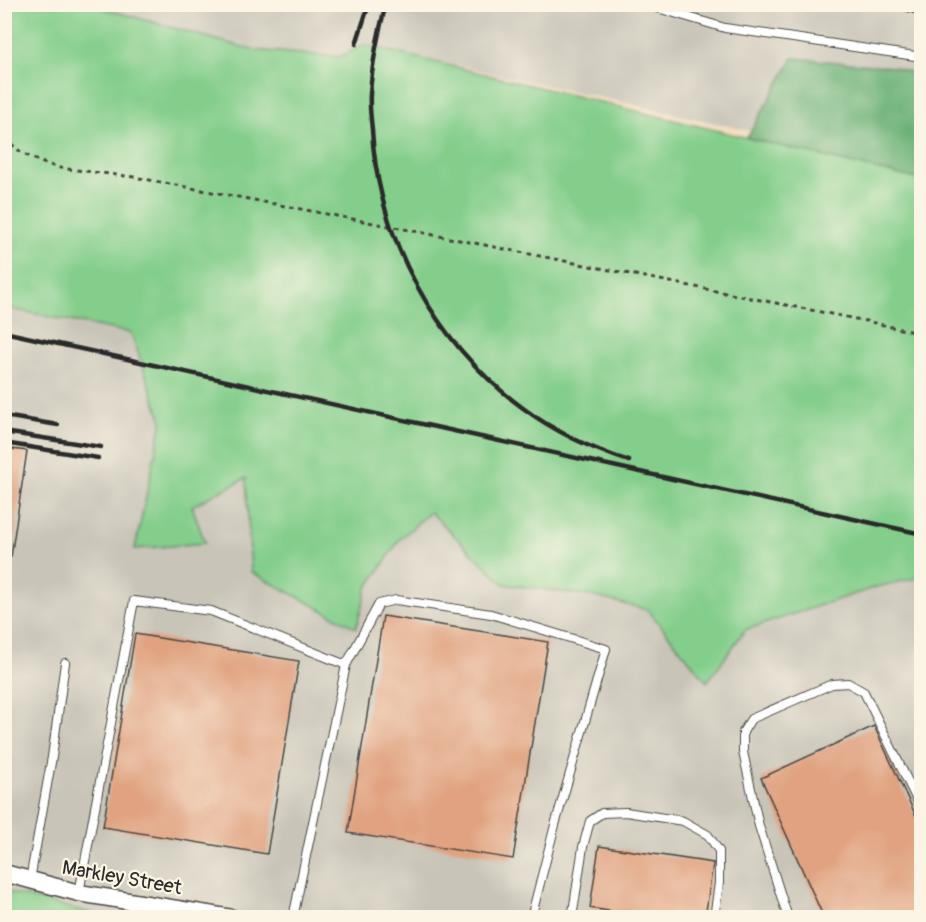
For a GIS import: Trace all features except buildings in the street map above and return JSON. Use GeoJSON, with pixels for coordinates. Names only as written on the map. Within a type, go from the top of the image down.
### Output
{"type":"FeatureCollection","features":[{"type":"Feature","properties":{"kind":"street","name":"Markley Street"},"geometry":{"type":"LineString","coordinates":[[4,873],[79,893],[232,918]]}},
{"type":"Feature","properties":{"kind":"lane"},"geometry":{"type":"LineString","coordinates":[[644,4],[725,28],[921,57]]}},
{"type":"Feature","properties":{"kind":"lane"},"geometry":{"type":"LineString","coordinates":[[292,918],[346,665],[379,604],[396,600],[491,614],[606,649],[555,825],[531,918]]}},
{"type":"Feature","properties":{"kind":"lane"},"geometry":{"type":"LineString","coordinates":[[79,893],[134,602],[211,611],[346,665]]}},
{"type":"Feature","properties":{"kind":"lane"},"geometry":{"type":"LineString","coordinates":[[30,880],[52,757],[65,663]]}},
{"type":"Feature","properties":{"kind":"lane"},"geometry":{"type":"LineString","coordinates":[[788,918],[759,826],[743,752],[743,732],[751,719],[832,684],[848,683],[864,692],[921,810]]}},
{"type":"Feature","properties":{"kind":"lane"},"geometry":{"type":"LineString","coordinates":[[572,918],[583,847],[590,821],[602,813],[626,812],[683,821],[708,836],[719,851],[719,883],[714,918]]}},
{"type":"Feature","properties":{"kind":"path"},"geometry":{"type":"LineString","coordinates":[[4,138],[22,153],[60,168],[134,177],[366,221],[921,334]]}},
{"type":"Feature","properties":{"kind":"shaded area"},"geometry":{"type":"Polygon","coordinates":[[[91,5],[921,5],[921,169],[365,45],[339,57],[253,50],[91,5]]]}},
{"type":"Feature","properties":{"kind":"shaded area"},"geometry":{"type":"Polygon","coordinates":[[[4,308],[130,333],[162,421],[135,549],[204,543],[192,506],[246,477],[356,628],[366,588],[400,539],[430,512],[504,584],[592,596],[648,610],[707,682],[745,630],[876,587],[921,577],[921,917],[117,918],[5,891],[4,308]]]}},
{"type":"Feature","properties":{"kind":"green space"},"geometry":{"type":"Polygon","coordinates":[[[4,5],[91,5],[253,50],[339,57],[365,45],[921,180],[921,577],[876,587],[745,630],[707,682],[648,610],[592,596],[504,584],[430,512],[400,539],[367,588],[356,628],[251,572],[246,478],[192,506],[205,543],[135,549],[162,421],[131,333],[5,308],[4,5]]]}},
{"type":"Feature","properties":{"kind":"green space"},"geometry":{"type":"Polygon","coordinates":[[[793,58],[894,67],[921,76],[921,180],[747,138],[793,58]]]}},
{"type":"Feature","properties":{"kind":"green space"},"geometry":{"type":"Polygon","coordinates":[[[4,891],[103,916],[5,917],[4,891]]]}},
{"type":"Feature","properties":{"kind":"railway"},"geometry":{"type":"LineString","coordinates":[[356,44],[369,4]]}},
{"type":"Feature","properties":{"kind":"railway"},"geometry":{"type":"LineString","coordinates":[[386,4],[371,82],[372,130],[377,171],[386,210],[399,249],[417,286],[438,320],[491,382],[548,425],[574,439],[629,461]]}},
{"type":"Feature","properties":{"kind":"railway"},"geometry":{"type":"LineString","coordinates":[[4,332],[922,534]]}},
{"type":"Feature","properties":{"kind":"railway"},"geometry":{"type":"LineString","coordinates":[[4,416],[58,425]]}},
{"type":"Feature","properties":{"kind":"railway"},"geometry":{"type":"LineString","coordinates":[[4,432],[101,447]]}},
{"type":"Feature","properties":{"kind":"railway"},"geometry":{"type":"LineString","coordinates":[[4,443],[98,458]]}}]}
